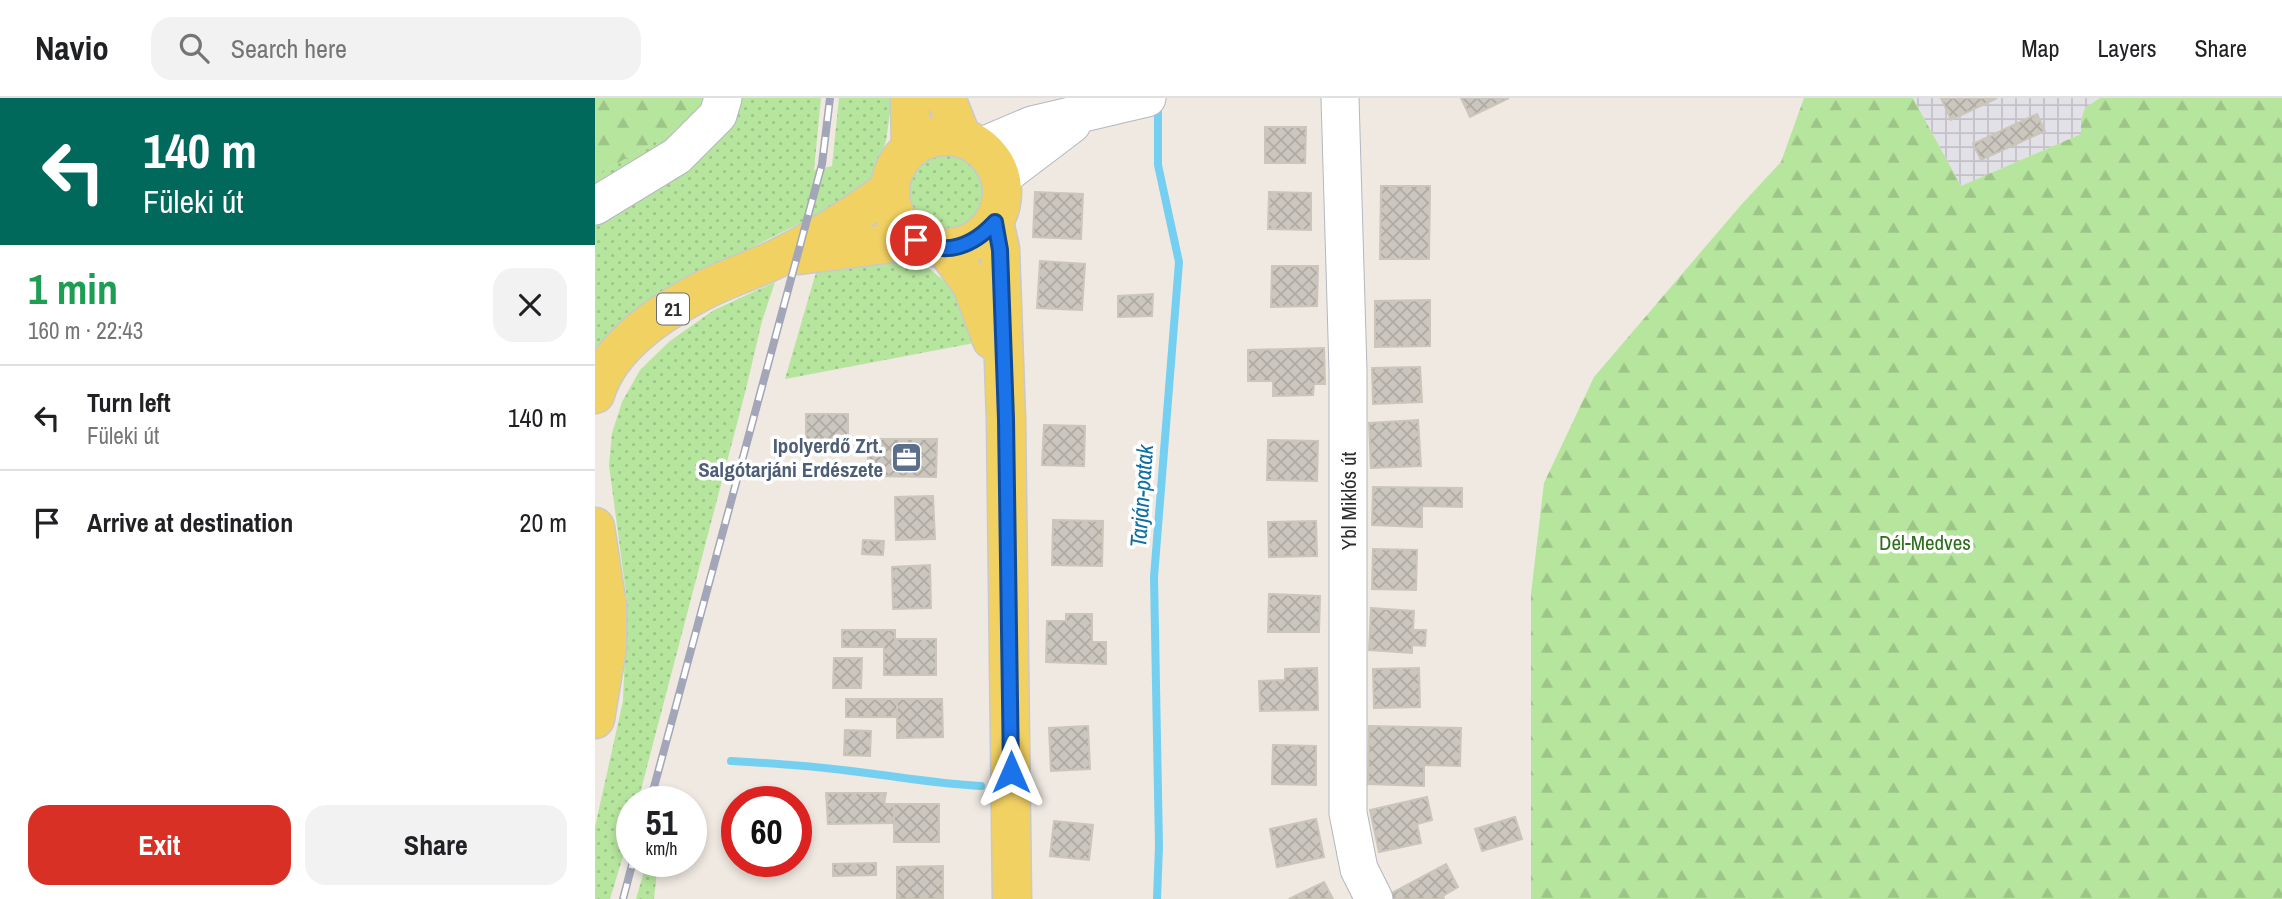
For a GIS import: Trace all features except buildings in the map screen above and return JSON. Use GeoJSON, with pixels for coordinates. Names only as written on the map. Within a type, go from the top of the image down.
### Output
{"type":"FeatureCollection","features":[{"type":"Feature","properties":{"kind":"main road"},"geometry":{"type":"LineString","coordinates":[[909,98],[911,148],[935,137],[949,136],[971,143],[993,161],[1001,178],[1002,201],[995,222],[1000,250],[1006,419],[1012,899]]}},
{"type":"Feature","properties":{"kind":"main road"},"geometry":{"type":"LineString","coordinates":[[946,98],[971,143]]}},
{"type":"Feature","properties":{"kind":"main road","name":"21"},"geometry":{"type":"LineString","coordinates":[[595,394],[598,384],[620,350],[655,320],[706,289],[779,258],[853,217],[890,189],[896,167],[911,148]]}},
{"type":"Feature","properties":{"kind":"main road"},"geometry":{"type":"LineString","coordinates":[[890,189],[890,201],[899,224],[931,245],[972,285],[1003,372]]}},
{"type":"Feature","properties":{"kind":"main road","name":"21"},"geometry":{"type":"LineString","coordinates":[[779,258],[931,245],[965,246],[982,236],[995,222]]}},
{"type":"Feature","properties":{"kind":"main road"},"geometry":{"type":"LineString","coordinates":[[595,527],[607,606],[607,647],[595,719]]}},
{"type":"Feature","properties":{"kind":"street"},"geometry":{"type":"LineString","coordinates":[[595,206],[677,156],[718,115],[723,98]]}},
{"type":"Feature","properties":{"kind":"street"},"geometry":{"type":"LineString","coordinates":[[971,143],[1032,125],[1147,98]]}},
{"type":"Feature","properties":{"kind":"street","name":"Ybl Miklós út"},"geometry":{"type":"LineString","coordinates":[[1340,98],[1348,371],[1348,813],[1359,869],[1374,899]]}},
{"type":"Feature","properties":{"kind":"street"},"geometry":{"type":"LineString","coordinates":[[1001,178],[1087,113]]}},
{"type":"Feature","properties":{"kind":"shaded area"},"geometry":{"type":"Polygon","coordinates":[[[1913,98],[2100,98],[2085,108],[2081,120],[2081,134],[1961,186],[1913,98]]]}},
{"type":"Feature","properties":{"kind":"green space"},"geometry":{"type":"Polygon","coordinates":[[[595,98],[701,98],[702,114],[595,179],[595,98]]]}},
{"type":"Feature","properties":{"kind":"green space"},"geometry":{"type":"Polygon","coordinates":[[[701,98],[821,98],[814,170],[832,166],[839,98],[892,98],[886,141],[874,176],[846,200],[701,273],[595,362],[595,179],[702,114],[701,98]]]}},
{"type":"Feature","properties":{"kind":"green space","name":"Dél-Medves"},"geometry":{"type":"Polygon","coordinates":[[[1804,98],[1913,98],[1961,186],[2081,134],[2081,120],[2085,108],[2100,98],[2282,98],[2282,899],[1531,899],[1531,594],[1544,483],[1594,377],[1781,162],[1804,98]]]}},
{"type":"Feature","properties":{"kind":"green space"},"geometry":{"type":"Polygon","coordinates":[[[946,155],[960,158],[972,166],[980,178],[983,192],[980,206],[972,218],[960,226],[946,229],[932,226],[920,218],[912,206],[909,192],[912,178],[920,166],[932,158],[946,155]]]}},
{"type":"Feature","properties":{"kind":"green space"},"geometry":{"type":"Polygon","coordinates":[[[899,260],[927,267],[957,291],[974,343],[785,379],[817,269],[899,260]]]}},
{"type":"Feature","properties":{"kind":"green space"},"geometry":{"type":"Polygon","coordinates":[[[775,282],[762,321],[642,786],[616,786],[617,877],[610,899],[595,899],[595,827],[623,701],[627,601],[609,465],[612,433],[622,402],[640,370],[670,341],[714,310],[775,282]]]}},
{"type":"Feature","properties":{"kind":"green space"},"geometry":{"type":"Polygon","coordinates":[[[642,877],[656,877],[654,899],[636,899],[642,877]]]}},
{"type":"Feature","properties":{"kind":"waterway","name":"Tarján-patak"},"geometry":{"type":"LineString","coordinates":[[1157,899],[1159,846],[1154,577],[1179,262],[1158,165],[1158,104]]}},
{"type":"Feature","properties":{"kind":"waterway"},"geometry":{"type":"LineString","coordinates":[[731,761],[981,786]]}},
{"type":"Feature","properties":{"kind":"railway"},"geometry":{"type":"LineString","coordinates":[[654,786],[822,164],[830,98]]}},
{"type":"Feature","properties":{"kind":"railway"},"geometry":{"type":"LineString","coordinates":[[623,899],[629,877]]}},
{"type":"Feature","properties":{"kind":"place","name":"Ipolyerdő Zrt. Salgótarjáni Erdészete"},"geometry":{"type":"Point","coordinates":[906,457]}},
{"type":"Feature","properties":{"kind":"route"},"geometry":{"type":"LineString","coordinates":[[916,240],[938,249],[965,246],[982,236],[995,222],[1000,250],[1006,419],[1011,772]]}}]}
